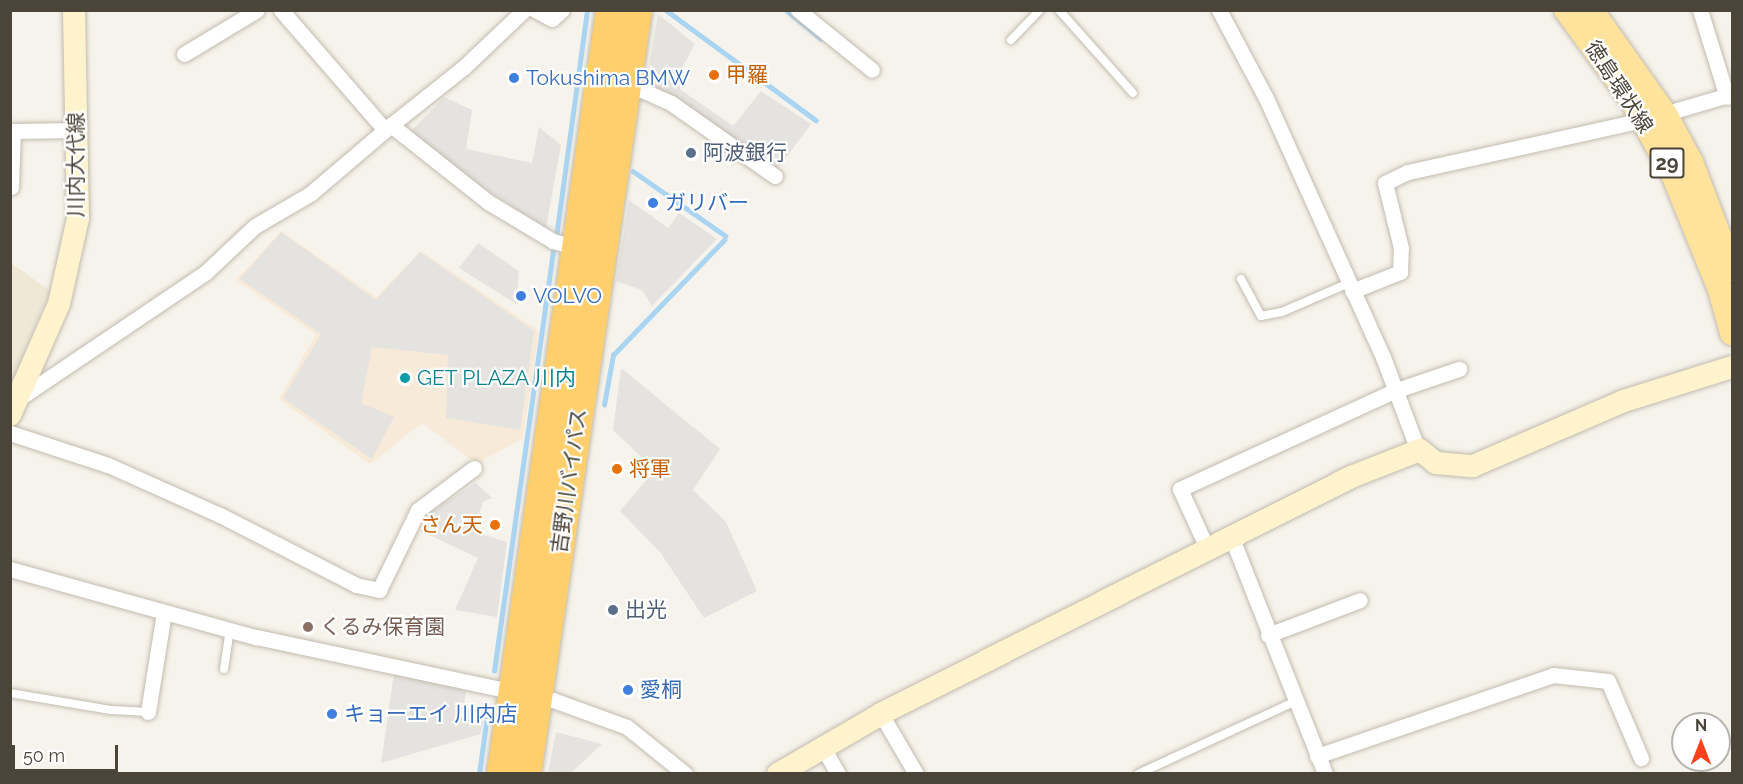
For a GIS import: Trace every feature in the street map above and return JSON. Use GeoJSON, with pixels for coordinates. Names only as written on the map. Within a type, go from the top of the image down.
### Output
{"type":"FeatureCollection","features":[{"type":"Feature","properties":{"kind":"highway","name":"吉野川バイパス"},"geometry":{"type":"LineString","coordinates":[[527,774],[526,693],[562,244],[610,10]]}},
{"type":"Feature","properties":{"kind":"highway","name":"吉野川バイパス"},"geometry":{"type":"LineString","coordinates":[[501,774],[526,693],[638,10]]}},
{"type":"Feature","properties":{"kind":"main road","name":"徳島環状線"},"geometry":{"type":"LineString","coordinates":[[1566,10],[1691,162],[1732,270]]}},
{"type":"Feature","properties":{"kind":"main road","name":"徳島環状線"},"geometry":{"type":"LineString","coordinates":[[1591,10],[1654,117],[1673,174],[1701,240],[1732,333]]}},
{"type":"Feature","properties":{"kind":"street","name":"川内大代線"},"geometry":{"type":"LineString","coordinates":[[16,406],[59,304],[78,218],[74,10]]}},
{"type":"Feature","properties":{"kind":"street"},"geometry":{"type":"LineString","coordinates":[[184,54],[257,10]]}},
{"type":"Feature","properties":{"kind":"street"},"geometry":{"type":"LineString","coordinates":[[281,10],[388,127],[488,202],[562,244]]}},
{"type":"Feature","properties":{"kind":"street"},"geometry":{"type":"LineString","coordinates":[[16,406],[206,272],[255,226],[310,194],[388,127],[464,67],[524,10]]}},
{"type":"Feature","properties":{"kind":"street"},"geometry":{"type":"LineString","coordinates":[[535,10],[552,19],[562,10]]}},
{"type":"Feature","properties":{"kind":"street"},"geometry":{"type":"LineString","coordinates":[[798,10],[872,70]]}},
{"type":"Feature","properties":{"kind":"street"},"geometry":{"type":"LineString","coordinates":[[1219,10],[1266,98],[1351,286],[1418,450],[1436,463],[1473,466],[1624,401],[1732,367]]}},
{"type":"Feature","properties":{"kind":"street"},"geometry":{"type":"LineString","coordinates":[[1351,286],[1400,272],[1401,248],[1385,183],[1408,172],[1654,117],[1730,95],[1700,10]]}},
{"type":"Feature","properties":{"kind":"street"},"geometry":{"type":"LineString","coordinates":[[626,83],[671,103],[775,176]]}},
{"type":"Feature","properties":{"kind":"street"},"geometry":{"type":"LineString","coordinates":[[11,187],[13,131],[76,130]]}},
{"type":"Feature","properties":{"kind":"street"},"geometry":{"type":"LineString","coordinates":[[1207,548],[1180,489],[1394,391],[1459,369]]}},
{"type":"Feature","properties":{"kind":"street"},"geometry":{"type":"LineString","coordinates":[[10,433],[108,465],[220,514],[356,585],[379,590],[418,510],[474,468]]}},
{"type":"Feature","properties":{"kind":"street"},"geometry":{"type":"LineString","coordinates":[[778,774],[822,746],[881,714],[1207,548],[1351,477],[1418,450]]}},
{"type":"Feature","properties":{"kind":"street"},"geometry":{"type":"LineString","coordinates":[[1231,536],[1294,702],[1325,774]]}},
{"type":"Feature","properties":{"kind":"street"},"geometry":{"type":"LineString","coordinates":[[10,569],[230,629],[526,693],[627,726],[685,774]]}},
{"type":"Feature","properties":{"kind":"street"},"geometry":{"type":"LineString","coordinates":[[1268,635],[1360,600]]}},
{"type":"Feature","properties":{"kind":"street"},"geometry":{"type":"LineString","coordinates":[[148,712],[164,612]]}},
{"type":"Feature","properties":{"kind":"street"},"geometry":{"type":"LineString","coordinates":[[1317,756],[1553,675],[1608,681],[1641,758]]}},
{"type":"Feature","properties":{"kind":"street"},"geometry":{"type":"LineString","coordinates":[[881,714],[916,774]]}},
{"type":"Feature","properties":{"kind":"street"},"geometry":{"type":"LineString","coordinates":[[822,746],[838,774]]}},
{"type":"Feature","properties":{"kind":"lane"},"geometry":{"type":"LineString","coordinates":[[1011,40],[1040,10]]}},
{"type":"Feature","properties":{"kind":"lane"},"geometry":{"type":"LineString","coordinates":[[1059,10],[1134,93]]}},
{"type":"Feature","properties":{"kind":"lane"},"geometry":{"type":"LineString","coordinates":[[1241,279],[1261,316],[1282,312],[1351,286]]}},
{"type":"Feature","properties":{"kind":"lane"},"geometry":{"type":"LineString","coordinates":[[224,669],[230,629]]}},
{"type":"Feature","properties":{"kind":"lane"},"geometry":{"type":"LineString","coordinates":[[10,693],[111,710],[148,712]]}},
{"type":"Feature","properties":{"kind":"lane"},"geometry":{"type":"LineString","coordinates":[[1138,774],[1294,702]]}},
{"type":"Feature","properties":{"kind":"shaded area"},"geometry":{"type":"Polygon","coordinates":[[[658,14],[695,44],[682,68],[680,89],[733,126],[761,91],[811,124],[777,170],[646,83],[658,14]]]}},
{"type":"Feature","properties":{"kind":"shaded area"},"geometry":{"type":"Polygon","coordinates":[[[444,97],[472,110],[466,149],[532,163],[539,127],[561,145],[546,228],[454,169],[410,132],[444,97]]]}},
{"type":"Feature","properties":{"kind":"shaded area"},"geometry":{"type":"Polygon","coordinates":[[[629,200],[668,228],[679,213],[717,239],[652,306],[642,290],[616,281],[629,200]]]}},
{"type":"Feature","properties":{"kind":"shaded area"},"geometry":{"type":"Polygon","coordinates":[[[281,231],[376,297],[421,251],[539,331],[523,438],[477,464],[422,423],[370,464],[279,399],[316,334],[236,280],[281,231]]]}},
{"type":"Feature","properties":{"kind":"shaded area"},"geometry":{"type":"Polygon","coordinates":[[[281,232],[376,300],[420,252],[534,331],[520,430],[446,418],[448,355],[372,347],[361,403],[394,417],[372,459],[283,398],[321,334],[240,279],[281,232]]]}},
{"type":"Feature","properties":{"kind":"shaded area"},"geometry":{"type":"Polygon","coordinates":[[[478,243],[519,271],[516,304],[459,268],[478,243]]]}},
{"type":"Feature","properties":{"kind":"shaded area"},"geometry":{"type":"Polygon","coordinates":[[[11,263],[50,291],[11,383],[11,263]]]}},
{"type":"Feature","properties":{"kind":"shaded area"},"geometry":{"type":"Polygon","coordinates":[[[621,368],[720,449],[693,490],[726,522],[757,591],[704,618],[660,552],[620,511],[655,470],[613,430],[621,368]]]}},
{"type":"Feature","properties":{"kind":"shaded area"},"geometry":{"type":"Polygon","coordinates":[[[476,483],[492,498],[483,502],[474,532],[507,542],[497,617],[455,610],[478,558],[421,531],[428,513],[476,483]]]}},
{"type":"Feature","properties":{"kind":"shaded area"},"geometry":{"type":"Polygon","coordinates":[[[394,673],[466,690],[464,705],[485,709],[481,734],[381,763],[394,673]]]}},
{"type":"Feature","properties":{"kind":"shaded area"},"geometry":{"type":"Polygon","coordinates":[[[556,732],[602,744],[571,773],[548,773],[556,732]]]}},
{"type":"Feature","properties":{"kind":"waterway"},"geometry":{"type":"LineString","coordinates":[[556,237],[587,10]]}},
{"type":"Feature","properties":{"kind":"waterway"},"geometry":{"type":"LineString","coordinates":[[666,10],[816,120]]}},
{"type":"Feature","properties":{"kind":"waterway"},"geometry":{"type":"LineString","coordinates":[[786,10],[821,39]]}},
{"type":"Feature","properties":{"kind":"waterway"},"geometry":{"type":"LineString","coordinates":[[633,171],[726,236]]}},
{"type":"Feature","properties":{"kind":"waterway"},"geometry":{"type":"LineString","coordinates":[[604,405],[613,355],[724,240]]}},
{"type":"Feature","properties":{"kind":"waterway"},"geometry":{"type":"LineString","coordinates":[[494,671],[554,246]]}},
{"type":"Feature","properties":{"kind":"waterway"},"geometry":{"type":"LineString","coordinates":[[479,774],[488,708]]}},
{"type":"Feature","properties":{"kind":"place","name":"甲羅"},"geometry":{"type":"Point","coordinates":[714,75]}},
{"type":"Feature","properties":{"kind":"place","name":"Tokushima BMW"},"geometry":{"type":"Point","coordinates":[514,78]}},
{"type":"Feature","properties":{"kind":"place","name":"阿波銀行"},"geometry":{"type":"Point","coordinates":[691,153]}},
{"type":"Feature","properties":{"kind":"place","name":"ガリバー"},"geometry":{"type":"Point","coordinates":[653,203]}},
{"type":"Feature","properties":{"kind":"place","name":"VOLVO"},"geometry":{"type":"Point","coordinates":[521,296]}},
{"type":"Feature","properties":{"kind":"place","name":"GET PLAZA 川内"},"geometry":{"type":"Point","coordinates":[405,378]}},
{"type":"Feature","properties":{"kind":"place","name":"将軍"},"geometry":{"type":"Point","coordinates":[617,469]}},
{"type":"Feature","properties":{"kind":"place","name":"さん天"},"geometry":{"type":"Point","coordinates":[495,525]}},
{"type":"Feature","properties":{"kind":"place","name":"出光"},"geometry":{"type":"Point","coordinates":[613,610]}},
{"type":"Feature","properties":{"kind":"place","name":"くるみ保育園"},"geometry":{"type":"Point","coordinates":[308,627]}},
{"type":"Feature","properties":{"kind":"place","name":"愛桐"},"geometry":{"type":"Point","coordinates":[628,690]}},
{"type":"Feature","properties":{"kind":"place","name":"キョーエイ 川内店"},"geometry":{"type":"Point","coordinates":[332,714]}}]}
